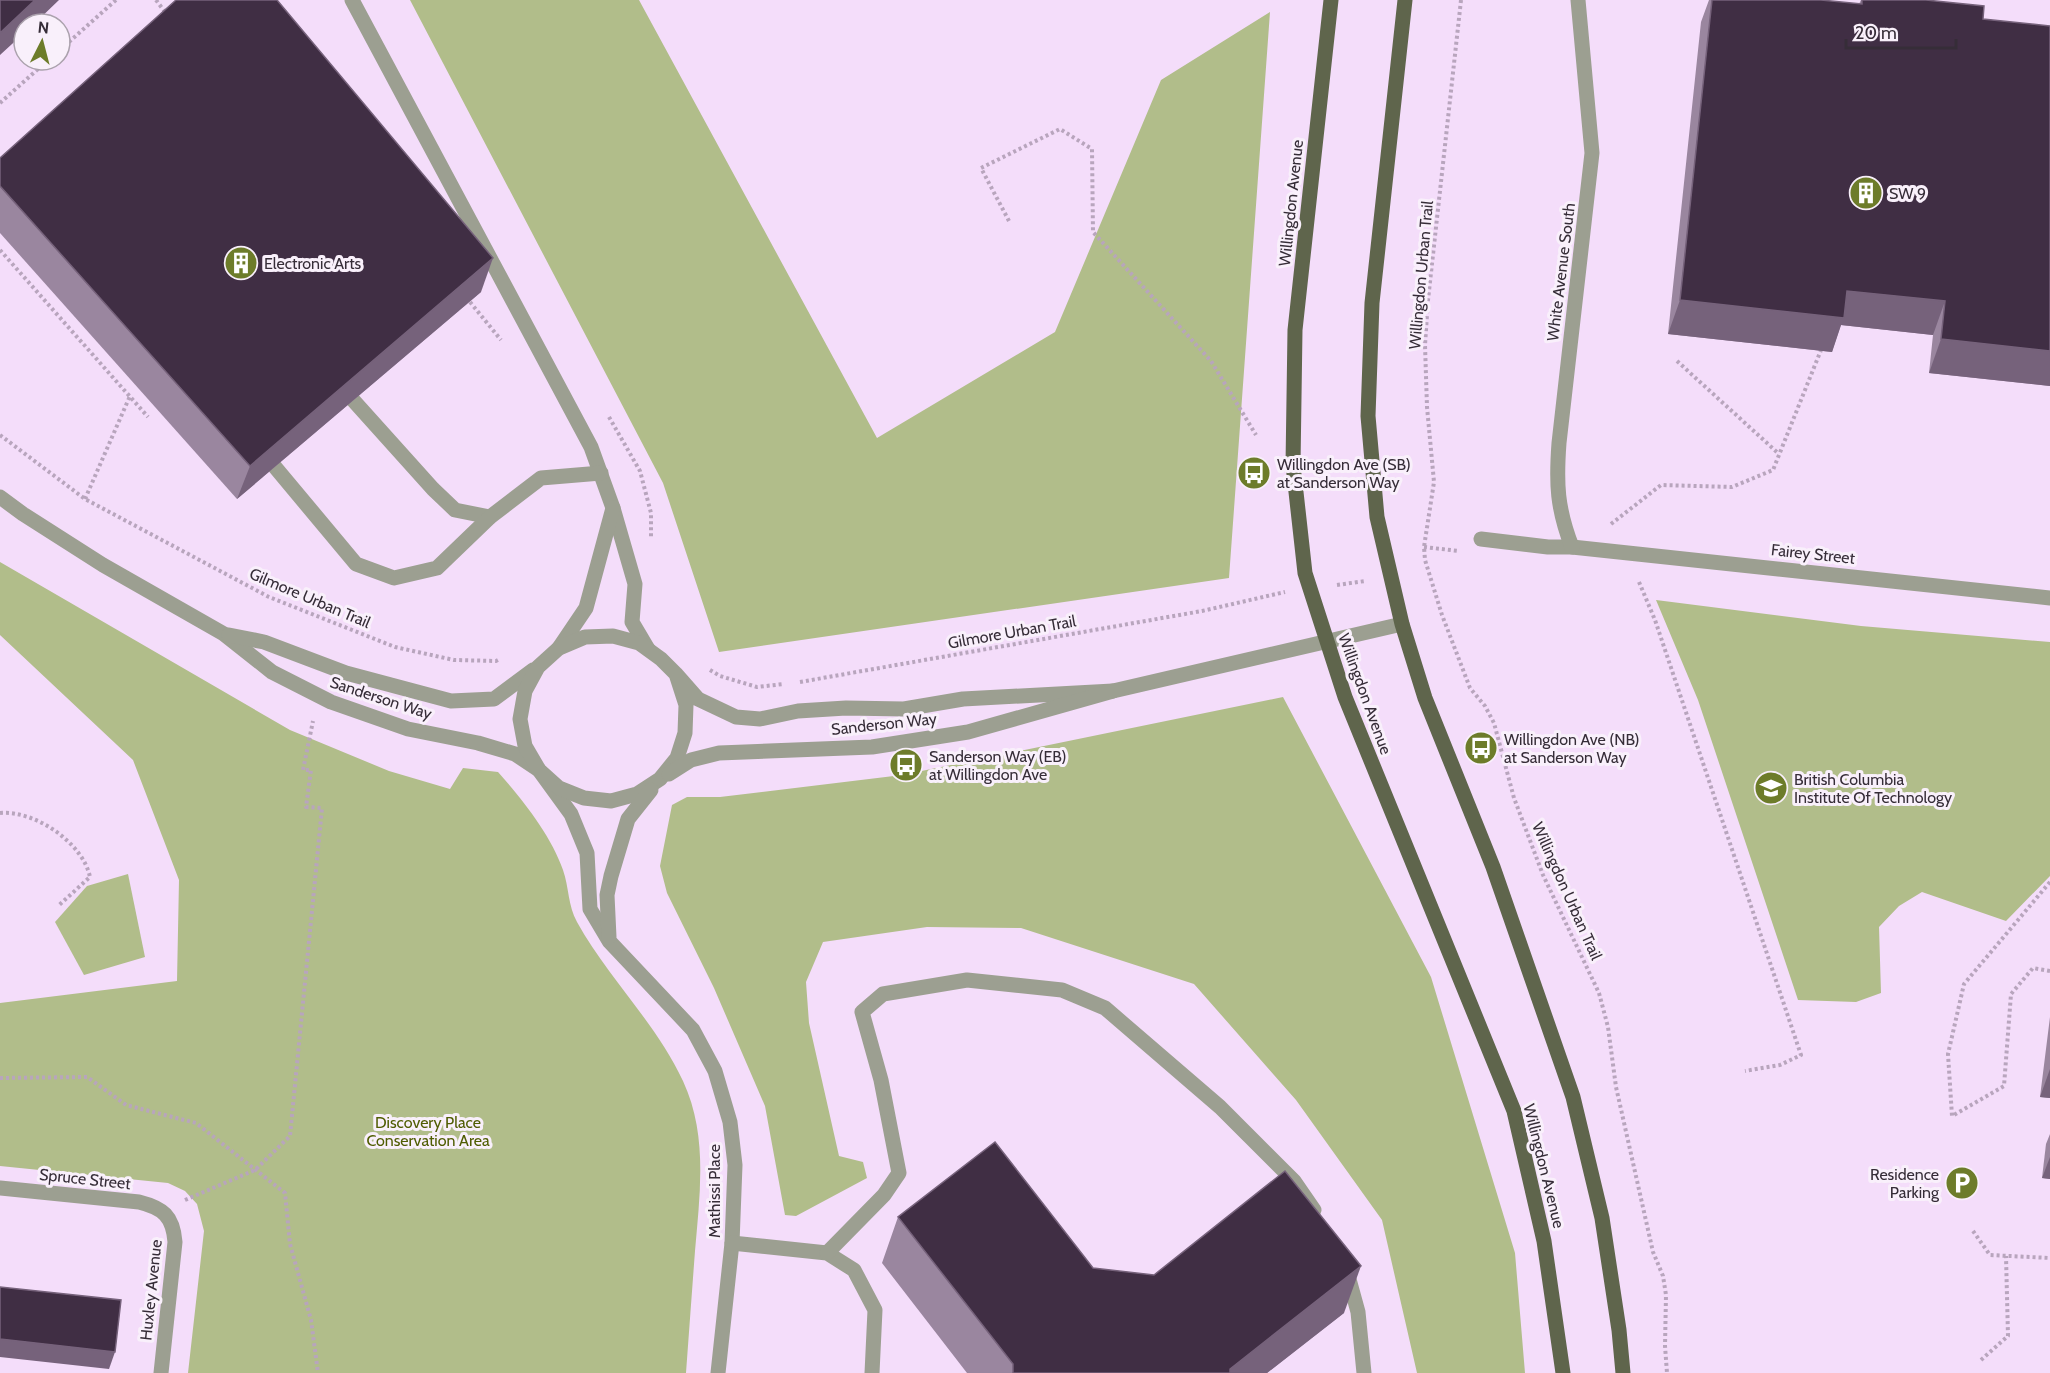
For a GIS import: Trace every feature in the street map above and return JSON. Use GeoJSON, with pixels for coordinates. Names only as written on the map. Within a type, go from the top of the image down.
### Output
{"type":"FeatureCollection","features":[{"type":"Feature","properties":{"kind":"main road","name":"Willingdon Avenue"},"geometry":{"type":"LineString","coordinates":[[1331,0],[1295,330],[1293,465],[1305,573],[1345,697],[1514,1111],[1544,1240],[1563,1373]]}},
{"type":"Feature","properties":{"kind":"main road"},"geometry":{"type":"LineString","coordinates":[[1405,0],[1372,303],[1368,416],[1377,517],[1402,624],[1425,698],[1493,867],[1573,1097],[1602,1218],[1619,1330],[1623,1373]]}},
{"type":"Feature","properties":{"kind":"street"},"geometry":{"type":"LineString","coordinates":[[352,0],[591,447],[613,508],[635,584],[632,622],[648,650]]}},
{"type":"Feature","properties":{"kind":"street","name":"White Avenue South"},"geometry":{"type":"LineString","coordinates":[[1572,547],[1562,522],[1557,482],[1559,443],[1592,153],[1578,0]]}},
{"type":"Feature","properties":{"kind":"street"},"geometry":{"type":"LineString","coordinates":[[353,400],[433,489],[455,510],[490,517]]}},
{"type":"Feature","properties":{"kind":"street"},"geometry":{"type":"LineString","coordinates":[[276,467],[356,564],[394,578],[437,568],[490,517],[541,478],[601,473]]}},
{"type":"Feature","properties":{"kind":"street","name":"Sanderson Way"},"geometry":{"type":"LineString","coordinates":[[0,497],[103,565],[224,634],[272,672],[331,702],[408,729],[478,743],[515,754],[539,770]]}},
{"type":"Feature","properties":{"kind":"street"},"geometry":{"type":"LineString","coordinates":[[613,508],[586,608],[559,648],[538,667],[525,691],[520,719],[525,746],[539,770],[559,788],[584,798],[611,801],[637,794],[660,779]]}},
{"type":"Feature","properties":{"kind":"street","name":"Fairey Street"},"geometry":{"type":"LineString","coordinates":[[1481,539],[2050,597]]}},
{"type":"Feature","properties":{"kind":"street","name":"Sanderson Way"},"geometry":{"type":"LineString","coordinates":[[660,779],[691,760],[719,753],[873,747],[968,732],[1113,691],[1402,624]]}},
{"type":"Feature","properties":{"kind":"street","name":"Sanderson Way"},"geometry":{"type":"LineString","coordinates":[[224,634],[264,642],[346,673],[451,701],[494,699],[538,667]]}},
{"type":"Feature","properties":{"kind":"street"},"geometry":{"type":"LineString","coordinates":[[559,648],[585,637],[613,636],[639,643],[661,658],[676,674],[686,705],[685,733],[676,758],[628,819],[607,895],[609,941]]}},
{"type":"Feature","properties":{"kind":"street","name":"Sanderson Way"},"geometry":{"type":"LineString","coordinates":[[676,674],[698,699],[736,717],[760,719],[798,711],[846,708],[904,709],[963,699],[1113,691]]}},
{"type":"Feature","properties":{"kind":"street","name":"Mathissi Place"},"geometry":{"type":"LineString","coordinates":[[539,770],[571,814],[587,854],[590,909],[609,941],[693,1030],[715,1071],[730,1122],[735,1165],[732,1243],[718,1373]]}},
{"type":"Feature","properties":{"kind":"street"},"geometry":{"type":"LineString","coordinates":[[827,1253],[884,1195],[899,1173],[881,1080],[862,1012],[883,994],[967,980],[1062,990],[1105,1008],[1234,1120],[1294,1181],[1320,1218]]}},
{"type":"Feature","properties":{"kind":"street","name":"Spruce Street"},"geometry":{"type":"LineString","coordinates":[[0,1188],[138,1202],[154,1206],[164,1213]]}},
{"type":"Feature","properties":{"kind":"street","name":"Huxley Avenue"},"geometry":{"type":"LineString","coordinates":[[161,1373],[175,1242],[174,1231],[164,1213]]}},
{"type":"Feature","properties":{"kind":"street"},"geometry":{"type":"LineString","coordinates":[[732,1243],[827,1253],[854,1270],[875,1310],[872,1373]]}},
{"type":"Feature","properties":{"kind":"street"},"geometry":{"type":"LineString","coordinates":[[1343,1256],[1358,1312],[1364,1373]]}},
{"type":"Feature","properties":{"kind":"path"},"geometry":{"type":"LineString","coordinates":[[72,39],[116,0]]}},
{"type":"Feature","properties":{"kind":"path"},"geometry":{"type":"LineString","coordinates":[[156,0],[165,12],[156,20]]}},
{"type":"Feature","properties":{"kind":"path","name":"Willingdon Urban Trail"},"geometry":{"type":"LineString","coordinates":[[1461,0],[1428,300],[1425,345],[1427,407],[1434,482],[1424,547],[1428,573],[1442,615],[1470,687],[1485,706],[1494,723],[1514,798],[1543,875],[1599,993],[1608,1027],[1616,1087],[1653,1252],[1663,1276],[1666,1295],[1666,1373]]}},
{"type":"Feature","properties":{"kind":"path"},"geometry":{"type":"LineString","coordinates":[[0,103],[35,72]]}},
{"type":"Feature","properties":{"kind":"path"},"geometry":{"type":"LineString","coordinates":[[1009,221],[981,168],[1060,129],[1092,149],[1093,232],[1211,362],[1256,435]]}},
{"type":"Feature","properties":{"kind":"path"},"geometry":{"type":"LineString","coordinates":[[0,250],[148,417]]}},
{"type":"Feature","properties":{"kind":"path"},"geometry":{"type":"LineString","coordinates":[[470,302],[506,345]]}},
{"type":"Feature","properties":{"kind":"path"},"geometry":{"type":"LineString","coordinates":[[1611,525],[1661,485],[1732,487],[1773,470],[1821,350]]}},
{"type":"Feature","properties":{"kind":"path"},"geometry":{"type":"LineString","coordinates":[[1677,361],[1779,454]]}},
{"type":"Feature","properties":{"kind":"path"},"geometry":{"type":"LineString","coordinates":[[85,500],[130,396]]}},
{"type":"Feature","properties":{"kind":"path","name":"Gilmore Urban Trail"},"geometry":{"type":"LineString","coordinates":[[0,435],[85,500],[270,597],[394,646],[454,660],[495,661],[505,656]]}},
{"type":"Feature","properties":{"kind":"path","name":"Gilmore Urban Trail"},"geometry":{"type":"LineString","coordinates":[[702,666],[720,676],[757,687],[791,683],[1202,611],[1266,595],[1428,573]]}},
{"type":"Feature","properties":{"kind":"path"},"geometry":{"type":"LineString","coordinates":[[1638,578],[1655,620],[1801,1055],[1780,1065],[1745,1071]]}},
{"type":"Feature","properties":{"kind":"path"},"geometry":{"type":"LineString","coordinates":[[164,1213],[191,1196],[255,1170],[290,1136],[322,808],[306,807],[311,770],[303,770],[311,726]]}},
{"type":"Feature","properties":{"kind":"path"},"geometry":{"type":"LineString","coordinates":[[0,813],[30,816],[64,837],[88,865],[90,877],[58,906]]}},
{"type":"Feature","properties":{"kind":"path"},"geometry":{"type":"LineString","coordinates":[[2050,882],[1964,984],[1948,1054],[1952,1116],[2004,1086],[2011,994],[2033,968],[2050,971]]}},
{"type":"Feature","properties":{"kind":"path"},"geometry":{"type":"LineString","coordinates":[[0,1078],[87,1077],[126,1105],[196,1123],[285,1193],[290,1244],[311,1320],[318,1373]]}},
{"type":"Feature","properties":{"kind":"path"},"geometry":{"type":"LineString","coordinates":[[1973,1231],[1990,1255],[2050,1258]]}},
{"type":"Feature","properties":{"kind":"path"},"geometry":{"type":"LineString","coordinates":[[1981,1360],[2008,1336],[2006,1256]]}},
{"type":"Feature","properties":{"kind":"green space"},"geometry":{"type":"Polygon","coordinates":[[[410,0],[639,0],[877,438],[1055,332],[1161,80],[1270,12],[1229,578],[719,652],[663,483],[410,0]]]}},
{"type":"Feature","properties":{"kind":"green space","name":"Discovery Place Conservation Area"},"geometry":{"type":"Polygon","coordinates":[[[0,562],[290,730],[389,771],[450,789],[463,768],[498,772],[535,818],[551,844],[565,876],[572,910],[577,922],[589,943],[646,1020],[672,1060],[691,1101],[699,1143],[700,1186],[686,1373],[188,1373],[204,1231],[197,1204],[185,1191],[168,1183],[0,1166],[0,1003],[177,981],[179,880],[133,760],[0,635],[0,562]]]}},
{"type":"Feature","properties":{"kind":"green space"},"geometry":{"type":"Polygon","coordinates":[[[1656,600],[1861,626],[2050,642],[2050,876],[2006,921],[1922,892],[1899,906],[1879,927],[1881,993],[1856,1002],[1798,1000],[1698,700],[1656,600]]]}},
{"type":"Feature","properties":{"kind":"green space"},"geometry":{"type":"Polygon","coordinates":[[[1283,697],[1431,977],[1515,1253],[1525,1373],[1417,1373],[1382,1220],[1296,1100],[1194,984],[1021,928],[927,927],[823,942],[806,982],[809,1023],[839,1156],[863,1162],[867,1178],[796,1216],[785,1215],[765,1106],[714,988],[667,893],[660,866],[672,805],[687,797],[720,797],[902,775],[1283,697]]]}},
{"type":"Feature","properties":{"kind":"green space"},"geometry":{"type":"Polygon","coordinates":[[[128,874],[145,957],[84,975],[55,922],[87,886],[128,874]]]}},
{"type":"Feature","properties":{"kind":"building"},"geometry":{"type":"Polygon","coordinates":[[[0,0],[35,0],[22,12],[12,12],[12,22],[0,33],[0,0]]]}},
{"type":"Feature","properties":{"kind":"building","name":"Electronic Arts"},"geometry":{"type":"Polygon","coordinates":[[[176,0],[277,0],[493,258],[250,466],[0,186],[0,158],[176,0]]]}},
{"type":"Feature","properties":{"kind":"building","name":"SW 9"},"geometry":{"type":"Polygon","coordinates":[[[1712,0],[1821,0],[1862,4],[1862,0],[1926,0],[1984,6],[1983,19],[2050,26],[2050,351],[1941,339],[1945,301],[1847,291],[1844,318],[1680,300],[1712,0]]]}},
{"type":"Feature","properties":{"kind":"building"},"geometry":{"type":"Polygon","coordinates":[[[995,1142],[1093,1268],[1154,1275],[1285,1171],[1361,1266],[1230,1369],[1230,1373],[1013,1373],[1013,1364],[898,1217],[995,1142]]]}},
{"type":"Feature","properties":{"kind":"building"},"geometry":{"type":"Polygon","coordinates":[[[0,1287],[121,1300],[115,1352],[0,1339],[0,1287]]]}},
{"type":"Feature","properties":{"kind":"place","name":"SW 9"},"geometry":{"type":"Point","coordinates":[1866,193]}},
{"type":"Feature","properties":{"kind":"place","name":"Electronic Arts"},"geometry":{"type":"Point","coordinates":[241,263]}},
{"type":"Feature","properties":{"kind":"place","name":"Willingdon Ave (SB) at Sanderson Way"},"geometry":{"type":"Point","coordinates":[1254,473]}},
{"type":"Feature","properties":{"kind":"place","name":"Willingdon Ave (NB) at Sanderson Way"},"geometry":{"type":"Point","coordinates":[1481,748]}},
{"type":"Feature","properties":{"kind":"place","name":"Sanderson Way (EB) at Willingdon Ave"},"geometry":{"type":"Point","coordinates":[906,765]}},
{"type":"Feature","properties":{"kind":"place","name":"British Columbia Institute Of Technology"},"geometry":{"type":"Point","coordinates":[1771,788]}},
{"type":"Feature","properties":{"kind":"place","name":"Residence Parking"},"geometry":{"type":"Point","coordinates":[1962,1183]}}]}
